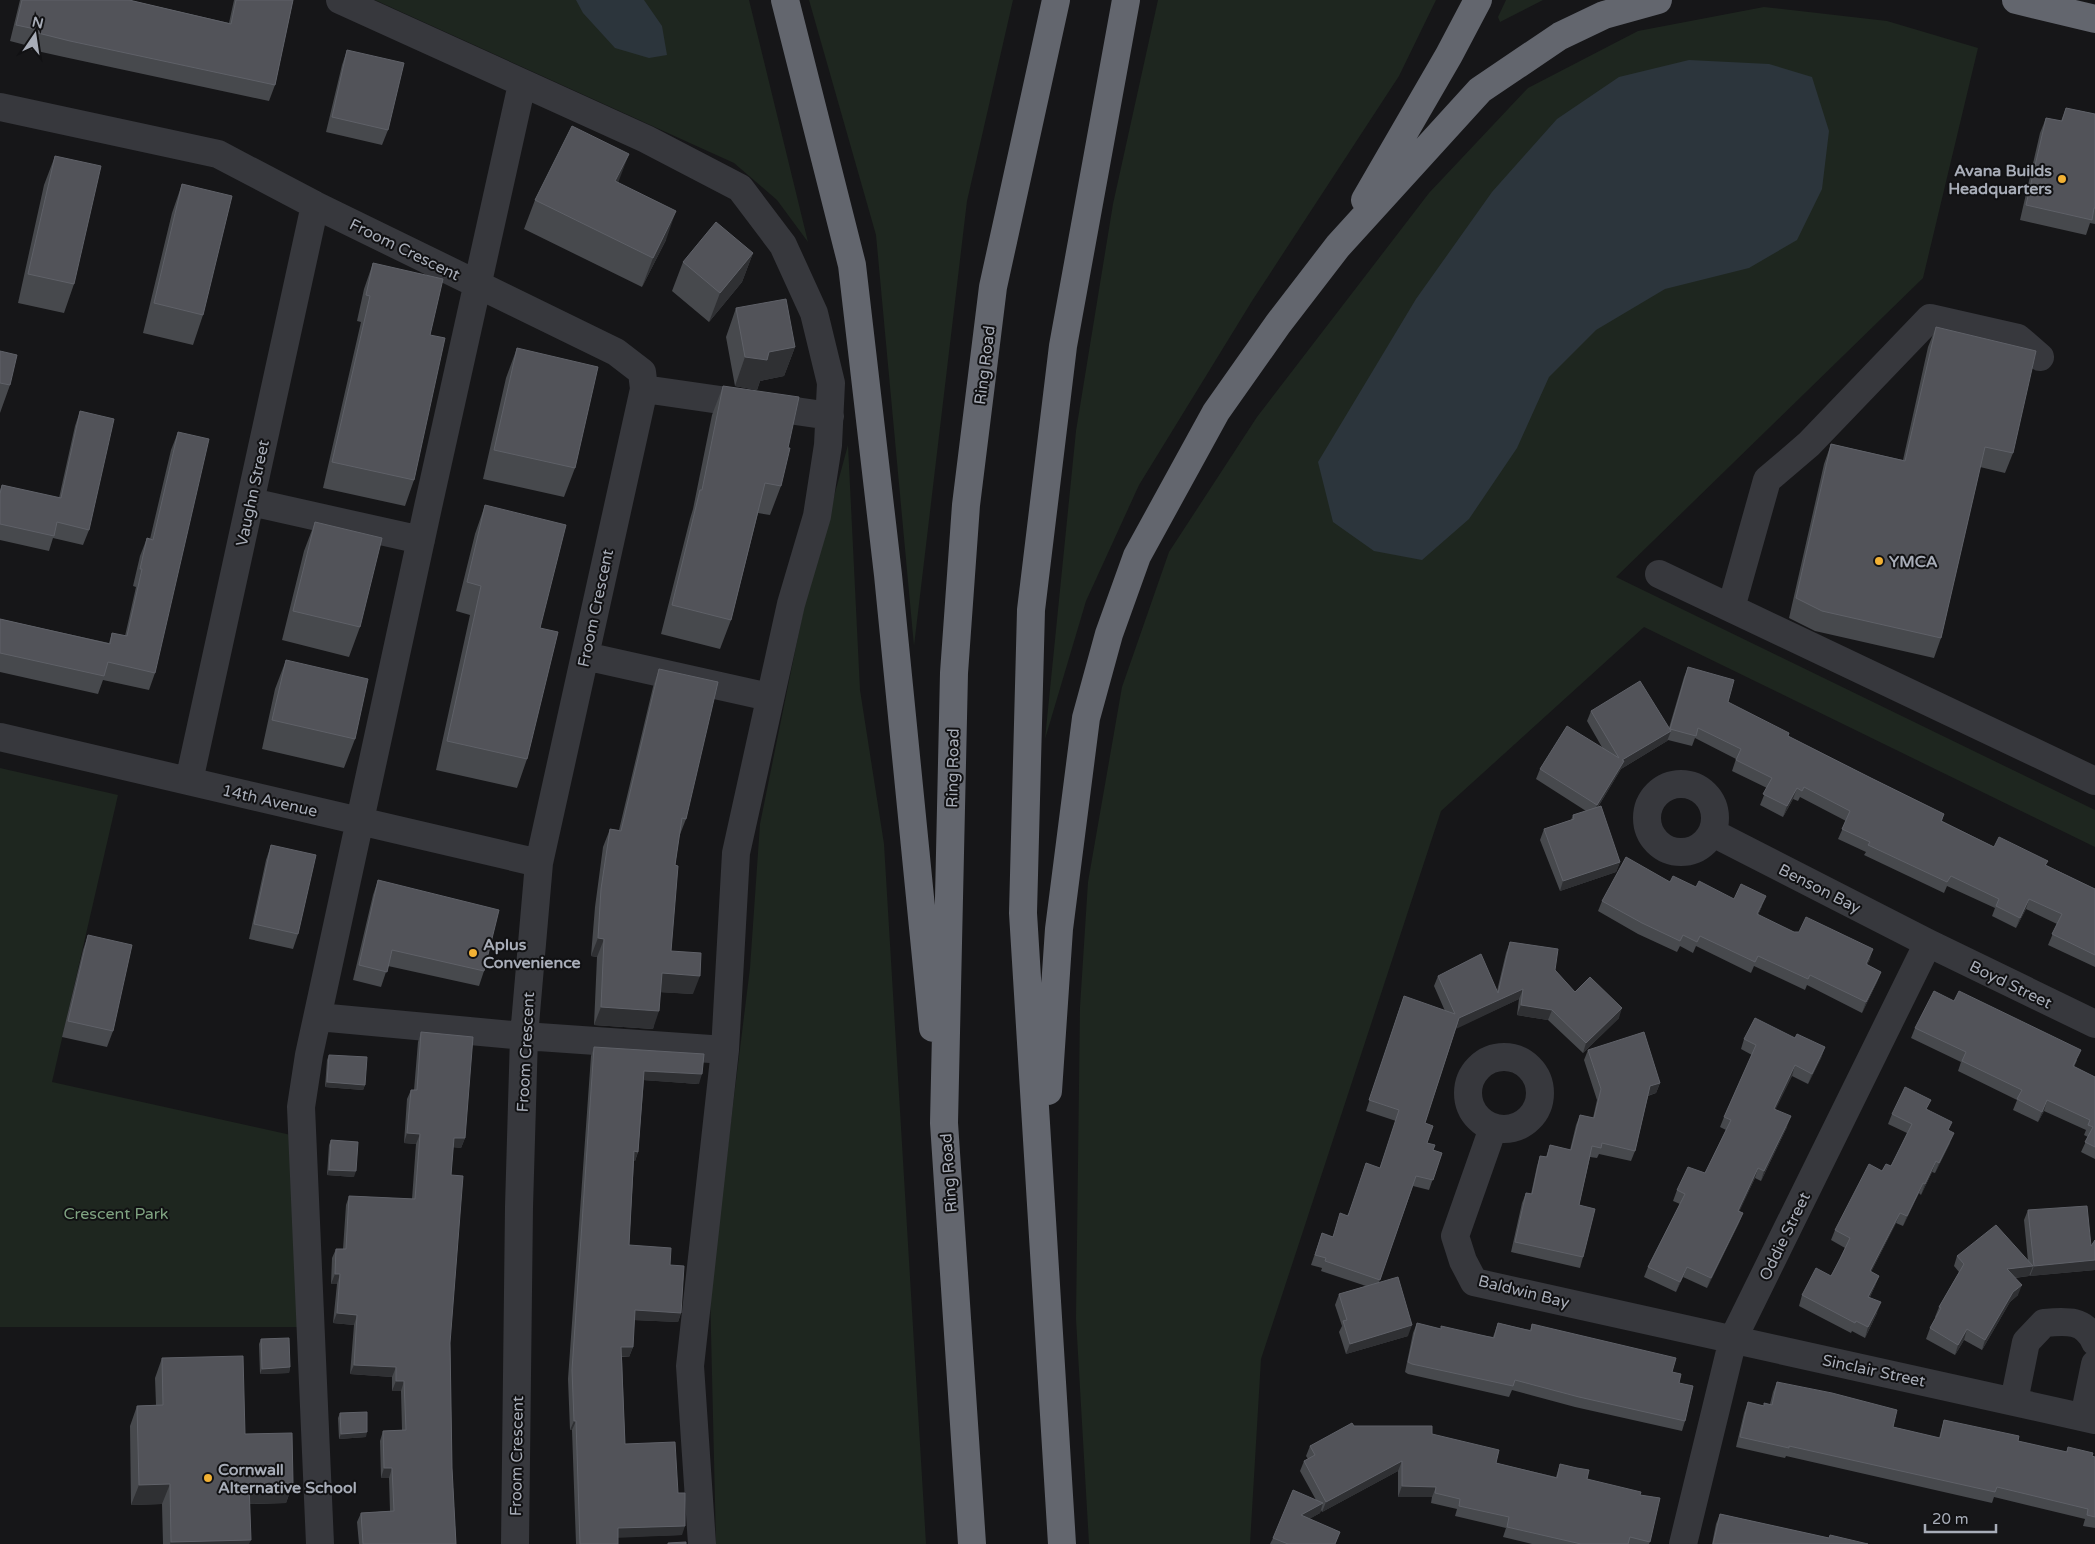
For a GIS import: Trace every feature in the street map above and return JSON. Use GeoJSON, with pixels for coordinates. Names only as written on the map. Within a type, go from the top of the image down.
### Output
{"type":"FeatureCollection","features":[{"type":"Feature","properties":{"kind":"highway"},"geometry":{"type":"LineString","coordinates":[[785,0],[852,265],[888,575],[928,986],[944,1124]]}},
{"type":"Feature","properties":{"kind":"highway","name":"Ring Road"},"geometry":{"type":"LineString","coordinates":[[972,1544],[944,1124],[954,673],[966,505],[993,287],[1056,0]]}},
{"type":"Feature","properties":{"kind":"highway"},"geometry":{"type":"LineString","coordinates":[[1062,1544],[1023,914],[1031,610],[1063,346],[1113,60],[1126,0]]}},
{"type":"Feature","properties":{"kind":"highway"},"geometry":{"type":"LineString","coordinates":[[1338,246],[1449,55],[1478,0]]}},
{"type":"Feature","properties":{"kind":"highway"},"geometry":{"type":"LineString","coordinates":[[1040,1207],[1059,929],[1086,718],[1109,634],[1138,556],[1216,412],[1278,324],[1338,246],[1480,90],[1560,36],[1604,15],[1658,0]]}},
{"type":"Feature","properties":{"kind":"highway"},"geometry":{"type":"LineString","coordinates":[[2016,0],[2095,19]]}},
{"type":"Feature","properties":{"kind":"street"},"geometry":{"type":"LineString","coordinates":[[340,0],[522,84],[646,138],[740,188],[783,245],[814,313],[831,383],[828,445],[817,516],[791,604],[736,853],[725,1050],[690,1366],[702,1544]]}},
{"type":"Feature","properties":{"kind":"street"},"geometry":{"type":"LineString","coordinates":[[320,1544],[301,1107],[309,1055],[522,84]]}},
{"type":"Feature","properties":{"kind":"street","name":"Froom Crescent"},"geometry":{"type":"LineString","coordinates":[[0,107],[218,154],[315,205],[616,352],[642,372],[644,389],[539,863],[524,1036],[519,1207],[515,1544]]}},
{"type":"Feature","properties":{"kind":"street","name":"Vaughn Street"},"geometry":{"type":"LineString","coordinates":[[190,781],[315,205]]}},
{"type":"Feature","properties":{"kind":"street"},"geometry":{"type":"LineString","coordinates":[[1731,608],[1767,480],[1809,444],[1930,318],[2018,338],[2040,357]]}},
{"type":"Feature","properties":{"kind":"street"},"geometry":{"type":"LineString","coordinates":[[644,389],[830,416]]}},
{"type":"Feature","properties":{"kind":"street"},"geometry":{"type":"LineString","coordinates":[[250,502],[421,540]]}},
{"type":"Feature","properties":{"kind":"street"},"geometry":{"type":"LineString","coordinates":[[1659,574],[2095,781]]}},
{"type":"Feature","properties":{"kind":"street"},"geometry":{"type":"LineString","coordinates":[[585,656],[769,698]]}},
{"type":"Feature","properties":{"kind":"street","name":"14th Avenue"},"geometry":{"type":"LineString","coordinates":[[0,737],[539,863]]}},
{"type":"Feature","properties":{"kind":"street","name":"Benson Bay"},"geometry":{"type":"LineString","coordinates":[[1713,833],[1928,943]]}},
{"type":"Feature","properties":{"kind":"street","name":"Boyd Street"},"geometry":{"type":"LineString","coordinates":[[1928,943],[2095,1024]]}},
{"type":"Feature","properties":{"kind":"street","name":"Oddie Street"},"geometry":{"type":"LineString","coordinates":[[1683,1544],[1733,1339],[1928,943]]}},
{"type":"Feature","properties":{"kind":"street"},"geometry":{"type":"LineString","coordinates":[[318,1017],[524,1036],[725,1050]]}},
{"type":"Feature","properties":{"kind":"street","name":"Baldwin Bay"},"geometry":{"type":"LineString","coordinates":[[1493,1128],[1455,1236],[1463,1261],[1474,1282],[1733,1339]]}},
{"type":"Feature","properties":{"kind":"street"},"geometry":{"type":"LineString","coordinates":[[2014,1401],[2026,1342],[2044,1323],[2071,1321],[2091,1332],[2095,1342]]}},
{"type":"Feature","properties":{"kind":"street","name":"Sinclair Street"},"geometry":{"type":"LineString","coordinates":[[1733,1339],[2089,1418],[2095,1364]]}},
{"type":"Feature","properties":{"kind":"green space"},"geometry":{"type":"Polygon","coordinates":[[[375,0],[749,0],[808,242],[777,200],[734,163],[375,0]]]}},
{"type":"Feature","properties":{"kind":"green space"},"geometry":{"type":"Polygon","coordinates":[[[809,0],[1013,0],[967,201],[914,646],[876,235],[809,0]]]}},
{"type":"Feature","properties":{"kind":"green space"},"geometry":{"type":"Polygon","coordinates":[[[1158,0],[1436,0],[1399,76],[1252,301],[1139,485],[1086,601],[1045,739],[1076,431],[1113,204],[1158,0]]]}},
{"type":"Feature","properties":{"kind":"green space"},"geometry":{"type":"Polygon","coordinates":[[[1506,0],[1543,0],[1500,22],[1498,17],[1506,0]]]}},
{"type":"Feature","properties":{"kind":"green space"},"geometry":{"type":"Polygon","coordinates":[[[1764,7],[1887,21],[1978,48],[1923,278],[1616,577],[2095,810],[2095,847],[1644,627],[1441,811],[1261,1359],[1250,1544],[1089,1544],[1076,1319],[1080,1007],[1088,882],[1122,687],[1169,552],[1257,417],[1429,193],[1528,88],[1638,31],[1764,7]]]}},
{"type":"Feature","properties":{"kind":"green space"},"geometry":{"type":"Polygon","coordinates":[[[848,445],[860,690],[884,844],[926,1544],[716,1544],[710,1290],[750,968],[760,824],[804,607],[848,445]]]}},
{"type":"Feature","properties":{"kind":"green space","name":"Crescent Park"},"geometry":{"type":"Polygon","coordinates":[[[0,768],[118,795],[52,1082],[291,1135],[300,1327],[0,1327],[0,768]]]}},
{"type":"Feature","properties":{"kind":"shaded area"},"geometry":{"type":"Polygon","coordinates":[[[576,0],[644,0],[662,26],[667,55],[649,58],[615,48],[583,13],[576,0]]]}},
{"type":"Feature","properties":{"kind":"shaded area"},"geometry":{"type":"Polygon","coordinates":[[[1689,60],[1769,64],[1812,77],[1829,131],[1822,189],[1797,240],[1749,268],[1665,289],[1596,330],[1549,377],[1517,448],[1469,519],[1422,560],[1374,551],[1333,522],[1318,462],[1416,299],[1492,192],[1557,119],[1619,77],[1689,60]]]}},
{"type":"Feature","properties":{"kind":"building"},"geometry":{"type":"Polygon","coordinates":[[[22,0],[129,0],[231,24],[236,0],[293,0],[275,85],[34,32],[35,29],[16,25],[22,0]]]}},
{"type":"Feature","properties":{"kind":"building"},"geometry":{"type":"Polygon","coordinates":[[[347,50],[404,63],[388,130],[332,117],[347,50]]]}},
{"type":"Feature","properties":{"kind":"building","name":"Avana Builds Headquarters"},"geometry":{"type":"Polygon","coordinates":[[[2066,108],[2095,114],[2095,208],[2092,220],[2026,205],[2046,118],[2062,121],[2066,108]]]}},
{"type":"Feature","properties":{"kind":"building"},"geometry":{"type":"Polygon","coordinates":[[[572,126],[629,154],[615,181],[676,211],[653,258],[535,200],[572,126]]]}},
{"type":"Feature","properties":{"kind":"building"},"geometry":{"type":"Polygon","coordinates":[[[55,156],[101,166],[74,284],[28,274],[55,156]]]}},
{"type":"Feature","properties":{"kind":"building"},"geometry":{"type":"Polygon","coordinates":[[[182,184],[232,196],[203,315],[154,303],[182,184]]]}},
{"type":"Feature","properties":{"kind":"building"},"geometry":{"type":"Polygon","coordinates":[[[716,222],[753,253],[720,293],[683,262],[716,222]]]}},
{"type":"Feature","properties":{"kind":"building"},"geometry":{"type":"Polygon","coordinates":[[[373,263],[443,279],[430,335],[445,338],[414,480],[332,462],[370,296],[366,295],[373,263]]]}},
{"type":"Feature","properties":{"kind":"building"},"geometry":{"type":"Polygon","coordinates":[[[786,299],[795,347],[769,352],[767,360],[745,357],[736,308],[786,299]]]}},
{"type":"Feature","properties":{"kind":"building"},"geometry":{"type":"Polygon","coordinates":[[[1936,327],[2036,351],[2013,453],[1985,447],[1941,638],[1822,611],[1796,598],[1831,444],[1905,461],[1936,327]]]}},
{"type":"Feature","properties":{"kind":"building"},"geometry":{"type":"Polygon","coordinates":[[[517,348],[598,367],[575,468],[494,450],[517,348]]]}},
{"type":"Feature","properties":{"kind":"building"},"geometry":{"type":"Polygon","coordinates":[[[0,351],[17,355],[10,385],[0,383],[0,351]]]}},
{"type":"Feature","properties":{"kind":"building"},"geometry":{"type":"Polygon","coordinates":[[[723,386],[799,397],[781,486],[765,483],[731,620],[672,605],[700,490],[702,490],[723,386]]]}},
{"type":"Feature","properties":{"kind":"building"},"geometry":{"type":"Polygon","coordinates":[[[80,411],[114,419],[89,530],[57,522],[54,536],[0,524],[0,494],[2,485],[61,498],[80,411]]]}},
{"type":"Feature","properties":{"kind":"building"},"geometry":{"type":"Polygon","coordinates":[[[178,432],[209,439],[155,673],[108,662],[104,676],[0,653],[0,619],[110,644],[112,633],[127,636],[147,538],[153,540],[178,432]]]}},
{"type":"Feature","properties":{"kind":"building"},"geometry":{"type":"Polygon","coordinates":[[[485,505],[566,525],[540,628],[558,632],[527,759],[447,741],[481,586],[467,582],[485,505]]]}},
{"type":"Feature","properties":{"kind":"building"},"geometry":{"type":"Polygon","coordinates":[[[315,522],[382,538],[360,627],[293,611],[315,522]]]}},
{"type":"Feature","properties":{"kind":"building"},"geometry":{"type":"Polygon","coordinates":[[[286,660],[368,679],[355,739],[272,720],[286,660]]]}},
{"type":"Feature","properties":{"kind":"building"},"geometry":{"type":"Polygon","coordinates":[[[1688,667],[1734,680],[1728,702],[1789,733],[1788,736],[1944,814],[1941,821],[1994,847],[1999,837],[2048,861],[2045,865],[2095,889],[2095,955],[2052,934],[2062,914],[2029,899],[2020,918],[1996,906],[1999,899],[1951,876],[1947,882],[1868,845],[1870,842],[1842,829],[1850,811],[1804,787],[1802,791],[1797,788],[1787,806],[1763,794],[1772,778],[1736,760],[1741,749],[1698,728],[1696,736],[1670,729],[1688,667]]]}},
{"type":"Feature","properties":{"kind":"building"},"geometry":{"type":"Polygon","coordinates":[[[659,669],[718,682],[686,819],[682,818],[675,865],[678,866],[671,951],[701,953],[700,976],[662,973],[659,1011],[601,1007],[604,939],[598,938],[601,889],[610,829],[621,831],[659,669]]]}},
{"type":"Feature","properties":{"kind":"building"},"geometry":{"type":"Polygon","coordinates":[[[1640,681],[1671,731],[1622,760],[1624,761],[1597,805],[1540,769],[1567,726],[1619,758],[1591,711],[1640,681]]]}},
{"type":"Feature","properties":{"kind":"building"},"geometry":{"type":"Polygon","coordinates":[[[1601,806],[1620,862],[1563,881],[1544,829],[1574,819],[1573,815],[1601,806]]]}},
{"type":"Feature","properties":{"kind":"building"},"geometry":{"type":"Polygon","coordinates":[[[271,845],[316,855],[298,934],[254,924],[271,845]]]}},
{"type":"Feature","properties":{"kind":"building"},"geometry":{"type":"Polygon","coordinates":[[[1626,857],[1670,882],[1673,876],[1696,887],[1699,881],[1734,899],[1741,884],[1766,896],[1757,914],[1794,932],[1799,932],[1806,917],[1873,949],[1866,964],[1881,972],[1866,1002],[1810,975],[1808,979],[1758,956],[1755,962],[1700,936],[1697,942],[1683,935],[1680,941],[1602,901],[1626,857]]]}},
{"type":"Feature","properties":{"kind":"building"},"geometry":{"type":"Polygon","coordinates":[[[378,880],[499,910],[484,971],[392,950],[387,972],[359,965],[378,880]]]}},
{"type":"Feature","properties":{"kind":"building"},"geometry":{"type":"Polygon","coordinates":[[[88,935],[132,945],[113,1031],[68,1021],[88,935]]]}},
{"type":"Feature","properties":{"kind":"building"},"geometry":{"type":"Polygon","coordinates":[[[1510,942],[1558,949],[1555,970],[1575,992],[1590,977],[1622,1008],[1586,1043],[1552,1010],[1521,1005],[1523,989],[1459,1018],[1425,1123],[1433,1126],[1427,1143],[1435,1145],[1433,1150],[1442,1153],[1433,1180],[1416,1176],[1380,1280],[1325,1261],[1326,1258],[1315,1255],[1322,1233],[1333,1237],[1340,1213],[1348,1216],[1366,1163],[1380,1168],[1399,1110],[1369,1100],[1404,996],[1455,1014],[1438,976],[1481,954],[1498,993],[1510,942]]]}},
{"type":"Feature","properties":{"kind":"building"},"geometry":{"type":"Polygon","coordinates":[[[1934,991],[1954,1001],[1959,991],[2081,1050],[2073,1066],[2095,1077],[2095,1147],[2085,1142],[2093,1127],[2088,1125],[2090,1120],[2047,1100],[2042,1112],[2017,1099],[2022,1090],[1962,1061],[1966,1052],[1915,1028],[1934,991]]]}},
{"type":"Feature","properties":{"kind":"building"},"geometry":{"type":"Polygon","coordinates":[[[1755,1018],[1795,1038],[1797,1034],[1825,1047],[1812,1074],[1795,1065],[1774,1109],[1791,1116],[1764,1171],[1758,1168],[1738,1211],[1743,1213],[1711,1278],[1687,1267],[1680,1282],[1648,1267],[1685,1194],[1677,1190],[1688,1167],[1705,1173],[1731,1120],[1724,1117],[1756,1045],[1744,1039],[1755,1018]]]}},
{"type":"Feature","properties":{"kind":"building"},"geometry":{"type":"Polygon","coordinates":[[[421,1032],[473,1037],[465,1138],[454,1138],[451,1175],[463,1176],[450,1343],[452,1468],[456,1544],[363,1544],[361,1513],[394,1511],[392,1468],[384,1468],[383,1431],[406,1430],[404,1381],[396,1381],[396,1367],[354,1365],[357,1315],[337,1313],[340,1274],[335,1274],[336,1249],[346,1249],[349,1196],[415,1199],[420,1134],[407,1133],[411,1090],[417,1090],[421,1032]]]}},
{"type":"Feature","properties":{"kind":"building"},"geometry":{"type":"Polygon","coordinates":[[[1644,1032],[1660,1083],[1650,1086],[1635,1151],[1602,1143],[1601,1148],[1592,1146],[1579,1205],[1595,1209],[1583,1257],[1515,1242],[1526,1193],[1532,1194],[1540,1156],[1547,1157],[1550,1145],[1571,1150],[1580,1115],[1594,1118],[1601,1089],[1588,1050],[1644,1032]]]}},
{"type":"Feature","properties":{"kind":"building"},"geometry":{"type":"Polygon","coordinates":[[[594,1047],[704,1054],[702,1074],[644,1071],[638,1152],[634,1151],[629,1245],[671,1248],[670,1265],[684,1266],[681,1313],[635,1310],[633,1347],[621,1347],[625,1444],[675,1442],[678,1493],[685,1493],[685,1526],[618,1528],[618,1544],[580,1544],[576,1421],[574,1421],[572,1370],[594,1047]]]}},
{"type":"Feature","properties":{"kind":"building"},"geometry":{"type":"Polygon","coordinates":[[[329,1055],[367,1057],[365,1085],[327,1082],[329,1055]]]}},
{"type":"Feature","properties":{"kind":"building"},"geometry":{"type":"Polygon","coordinates":[[[1905,1087],[1931,1100],[1926,1109],[1952,1122],[1948,1130],[1954,1133],[1939,1163],[1936,1161],[1925,1184],[1923,1183],[1907,1216],[1900,1213],[1870,1271],[1879,1276],[1868,1297],[1881,1302],[1868,1327],[1856,1321],[1855,1323],[1802,1295],[1816,1268],[1831,1276],[1840,1259],[1850,1238],[1835,1230],[1869,1164],[1882,1171],[1886,1164],[1891,1166],[1912,1124],[1892,1114],[1905,1087]]]}},
{"type":"Feature","properties":{"kind":"building"},"geometry":{"type":"Polygon","coordinates":[[[331,1140],[358,1142],[356,1171],[329,1170],[331,1140]]]}},
{"type":"Feature","properties":{"kind":"building"},"geometry":{"type":"Polygon","coordinates":[[[2087,1206],[2091,1246],[2095,1240],[2095,1260],[2034,1266],[2028,1210],[2087,1206]]]}},
{"type":"Feature","properties":{"kind":"building"},"geometry":{"type":"Polygon","coordinates":[[[1996,1225],[2033,1266],[2007,1269],[2022,1285],[2013,1292],[1985,1340],[1967,1329],[1958,1345],[1930,1328],[1941,1308],[1939,1307],[1964,1264],[1957,1256],[1996,1225]]]}},
{"type":"Feature","properties":{"kind":"building"},"geometry":{"type":"Polygon","coordinates":[[[1398,1277],[1412,1325],[1350,1344],[1343,1321],[1347,1320],[1339,1294],[1398,1277]]]}},
{"type":"Feature","properties":{"kind":"building"},"geometry":{"type":"Polygon","coordinates":[[[1417,1323],[1441,1329],[1441,1326],[1494,1338],[1498,1323],[1531,1331],[1532,1324],[1676,1358],[1672,1372],[1681,1374],[1679,1383],[1693,1386],[1685,1421],[1579,1397],[1515,1380],[1513,1386],[1412,1364],[1408,1362],[1417,1323]]]}},
{"type":"Feature","properties":{"kind":"building"},"geometry":{"type":"Polygon","coordinates":[[[289,1338],[290,1367],[262,1369],[261,1339],[289,1338]]]}},
{"type":"Feature","properties":{"kind":"building","name":"Cornwall Alternative School"},"geometry":{"type":"Polygon","coordinates":[[[243,1356],[245,1434],[292,1433],[293,1483],[249,1484],[251,1540],[171,1542],[170,1484],[139,1485],[137,1406],[163,1405],[162,1358],[243,1356]]]}},
{"type":"Feature","properties":{"kind":"building"},"geometry":{"type":"Polygon","coordinates":[[[1777,1382],[1832,1393],[1897,1410],[1893,1427],[1940,1438],[1944,1420],[2019,1436],[2018,1441],[2067,1452],[2068,1447],[2093,1453],[2092,1456],[2095,1457],[2095,1517],[2087,1515],[2088,1509],[1997,1487],[1995,1492],[1789,1446],[1789,1448],[1740,1437],[1748,1402],[1764,1406],[1764,1403],[1772,1405],[1777,1382]]]}},
{"type":"Feature","properties":{"kind":"building"},"geometry":{"type":"Polygon","coordinates":[[[367,1412],[367,1432],[341,1434],[340,1413],[367,1412]]]}},
{"type":"Feature","properties":{"kind":"building"},"geometry":{"type":"Polygon","coordinates":[[[1352,1423],[1354,1426],[1432,1426],[1432,1434],[1499,1450],[1496,1463],[1557,1478],[1560,1464],[1589,1470],[1587,1479],[1641,1492],[1640,1495],[1660,1498],[1650,1542],[1630,1537],[1628,1544],[1581,1544],[1507,1527],[1509,1517],[1459,1506],[1460,1499],[1435,1493],[1436,1487],[1402,1486],[1402,1461],[1326,1502],[1304,1461],[1315,1455],[1310,1446],[1352,1423]]]}},
{"type":"Feature","properties":{"kind":"building"},"geometry":{"type":"Polygon","coordinates":[[[1293,1490],[1323,1503],[1301,1515],[1340,1532],[1335,1544],[1288,1544],[1273,1538],[1293,1490]]]}},
{"type":"Feature","properties":{"kind":"building"},"geometry":{"type":"Polygon","coordinates":[[[1720,1514],[1829,1538],[1830,1535],[1868,1544],[1713,1544],[1720,1514]]]}},
{"type":"Feature","properties":{"kind":"building"},"geometry":{"type":"Polygon","coordinates":[[[686,1542],[686,1544],[668,1544],[668,1543],[686,1542]]]}},
{"type":"Feature","properties":{"kind":"place","name":"Avana Builds Headquarters"},"geometry":{"type":"Point","coordinates":[2062,179]}},
{"type":"Feature","properties":{"kind":"place","name":"YMCA"},"geometry":{"type":"Point","coordinates":[1879,561]}},
{"type":"Feature","properties":{"kind":"place","name":"Aplus Convenience"},"geometry":{"type":"Point","coordinates":[473,953]}},
{"type":"Feature","properties":{"kind":"place","name":"Cornwall Alternative School"},"geometry":{"type":"Point","coordinates":[208,1478]}}]}
